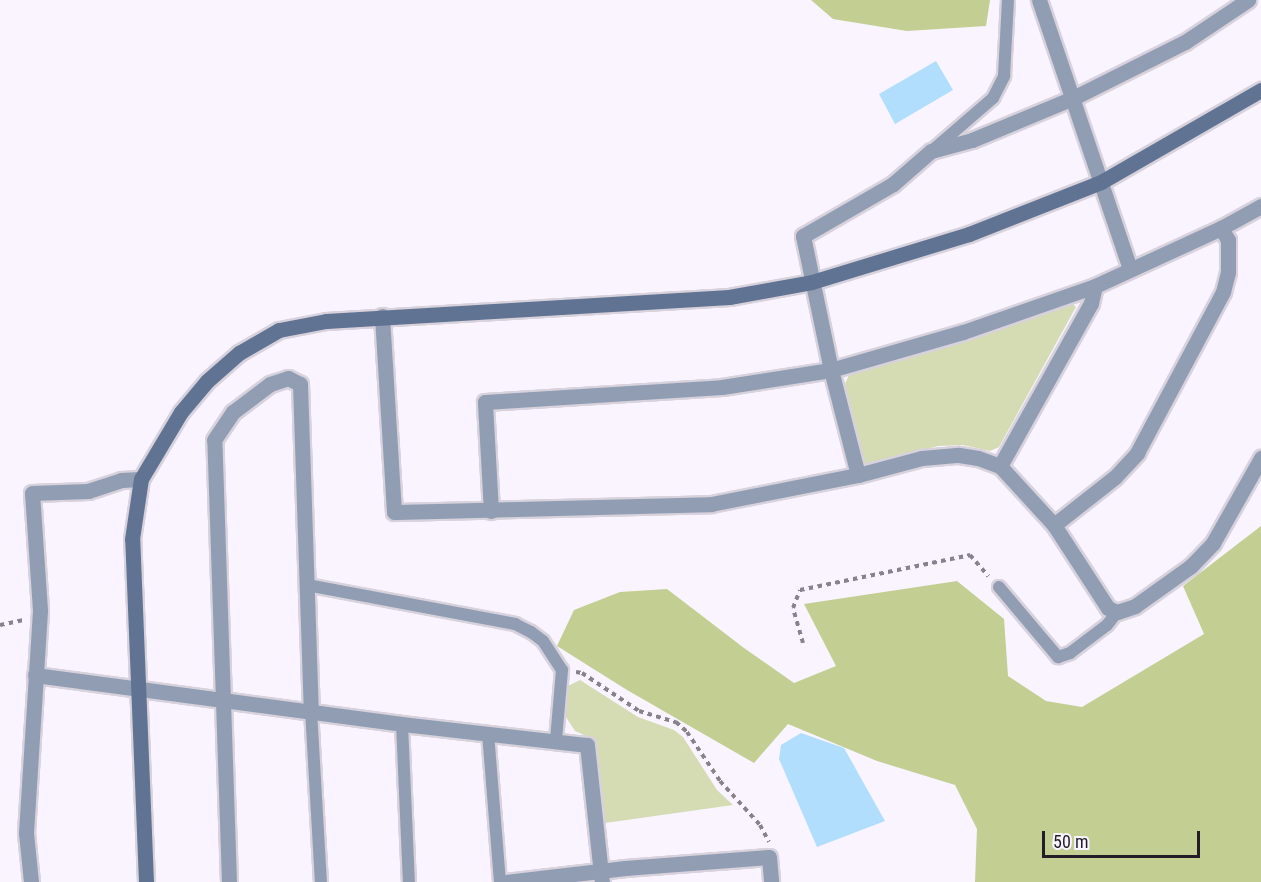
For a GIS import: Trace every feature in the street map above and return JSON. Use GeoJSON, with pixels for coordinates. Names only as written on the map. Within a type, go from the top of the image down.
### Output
{"type":"FeatureCollection","features":[{"type":"Feature","properties":{"kind":"street"},"geometry":{"type":"LineString","coordinates":[[1039,0],[1130,269]]}},
{"type":"Feature","properties":{"kind":"street"},"geometry":{"type":"LineString","coordinates":[[858,475],[831,370],[803,236],[893,184],[931,151],[972,140],[1073,98],[1185,42],[1248,0]]}},
{"type":"Feature","properties":{"kind":"street"},"geometry":{"type":"LineString","coordinates":[[146,882],[132,539],[141,479],[181,412],[207,381],[239,353],[279,330],[326,321],[729,297],[812,282],[969,234],[1101,183],[1261,90]]}},
{"type":"Feature","properties":{"kind":"street"},"geometry":{"type":"LineString","coordinates":[[491,511],[485,402],[722,387],[831,370],[963,332],[1095,286],[1221,228],[1261,206]]}},
{"type":"Feature","properties":{"kind":"street"},"geometry":{"type":"LineString","coordinates":[[1054,525],[1115,477],[1137,453],[1223,292],[1228,272],[1228,240],[1221,228]]}},
{"type":"Feature","properties":{"kind":"street"},"geometry":{"type":"LineString","coordinates":[[1000,466],[1091,303],[1095,286]]}},
{"type":"Feature","properties":{"kind":"street"},"geometry":{"type":"LineString","coordinates":[[382,316],[394,512],[711,504],[858,475],[922,458],[959,455],[978,458],[1000,466],[1054,525],[1108,608],[1117,612],[1135,606],[1191,566],[1213,543],[1261,458]]}},
{"type":"Feature","properties":{"kind":"street"},"geometry":{"type":"LineString","coordinates":[[229,882],[213,440],[233,412],[270,384],[288,378],[300,384],[311,710]]}},
{"type":"Feature","properties":{"kind":"street"},"geometry":{"type":"LineString","coordinates":[[31,882],[26,833],[40,610],[32,493],[88,491],[121,480],[141,479]]}},
{"type":"Feature","properties":{"kind":"street"},"geometry":{"type":"LineString","coordinates":[[35,675],[137,690],[311,710],[402,724],[587,745],[601,877]]}},
{"type":"Feature","properties":{"kind":"street"},"geometry":{"type":"LineString","coordinates":[[506,882],[601,877],[769,857],[771,882]]}},
{"type":"Feature","properties":{"kind":"lane"},"geometry":{"type":"LineString","coordinates":[[931,151],[993,98],[1004,76],[1008,0]]}},
{"type":"Feature","properties":{"kind":"lane"},"geometry":{"type":"LineString","coordinates":[[307,585],[515,624],[543,641],[562,670],[556,740]]}},
{"type":"Feature","properties":{"kind":"lane"},"geometry":{"type":"LineString","coordinates":[[999,587],[1058,657],[1070,653],[1107,625],[1117,612]]}},
{"type":"Feature","properties":{"kind":"lane"},"geometry":{"type":"LineString","coordinates":[[311,710],[321,882]]}},
{"type":"Feature","properties":{"kind":"lane"},"geometry":{"type":"LineString","coordinates":[[402,724],[409,882]]}},
{"type":"Feature","properties":{"kind":"lane"},"geometry":{"type":"LineString","coordinates":[[488,734],[500,882]]}},
{"type":"Feature","properties":{"kind":"path"},"geometry":{"type":"LineString","coordinates":[[803,643],[792,608],[800,590],[970,555],[999,587]]}},
{"type":"Feature","properties":{"kind":"path"},"geometry":{"type":"LineString","coordinates":[[562,670],[582,673],[639,711],[676,722],[687,732],[720,781],[760,825],[769,839],[769,857]]}},
{"type":"Feature","properties":{"kind":"green space"},"geometry":{"type":"Polygon","coordinates":[[[811,0],[990,0],[986,26],[907,31],[833,19],[811,0]]]}},
{"type":"Feature","properties":{"kind":"green space"},"geometry":{"type":"Polygon","coordinates":[[[1071,302],[1076,307],[999,447],[990,451],[963,445],[938,446],[868,466],[859,457],[845,384],[849,375],[945,346],[1071,302]]]}},
{"type":"Feature","properties":{"kind":"green space"},"geometry":{"type":"Polygon","coordinates":[[[1261,526],[1261,882],[975,882],[977,829],[955,785],[877,761],[788,724],[754,763],[627,690],[557,646],[574,610],[620,592],[667,589],[794,683],[836,666],[804,604],[957,581],[1004,619],[1008,676],[1046,701],[1082,707],[1204,634],[1183,586],[1261,526]]]}},
{"type":"Feature","properties":{"kind":"green space"},"geometry":{"type":"Polygon","coordinates":[[[580,680],[638,717],[674,730],[683,737],[717,790],[733,805],[605,823],[593,739],[575,731],[562,711],[566,687],[580,680]]]}},
{"type":"Feature","properties":{"kind":"water"},"geometry":{"type":"Polygon","coordinates":[[[936,61],[953,90],[895,124],[879,94],[936,61]]]}},
{"type":"Feature","properties":{"kind":"water"},"geometry":{"type":"Polygon","coordinates":[[[801,733],[844,748],[885,821],[817,847],[779,759],[781,745],[801,733]]]}}]}
